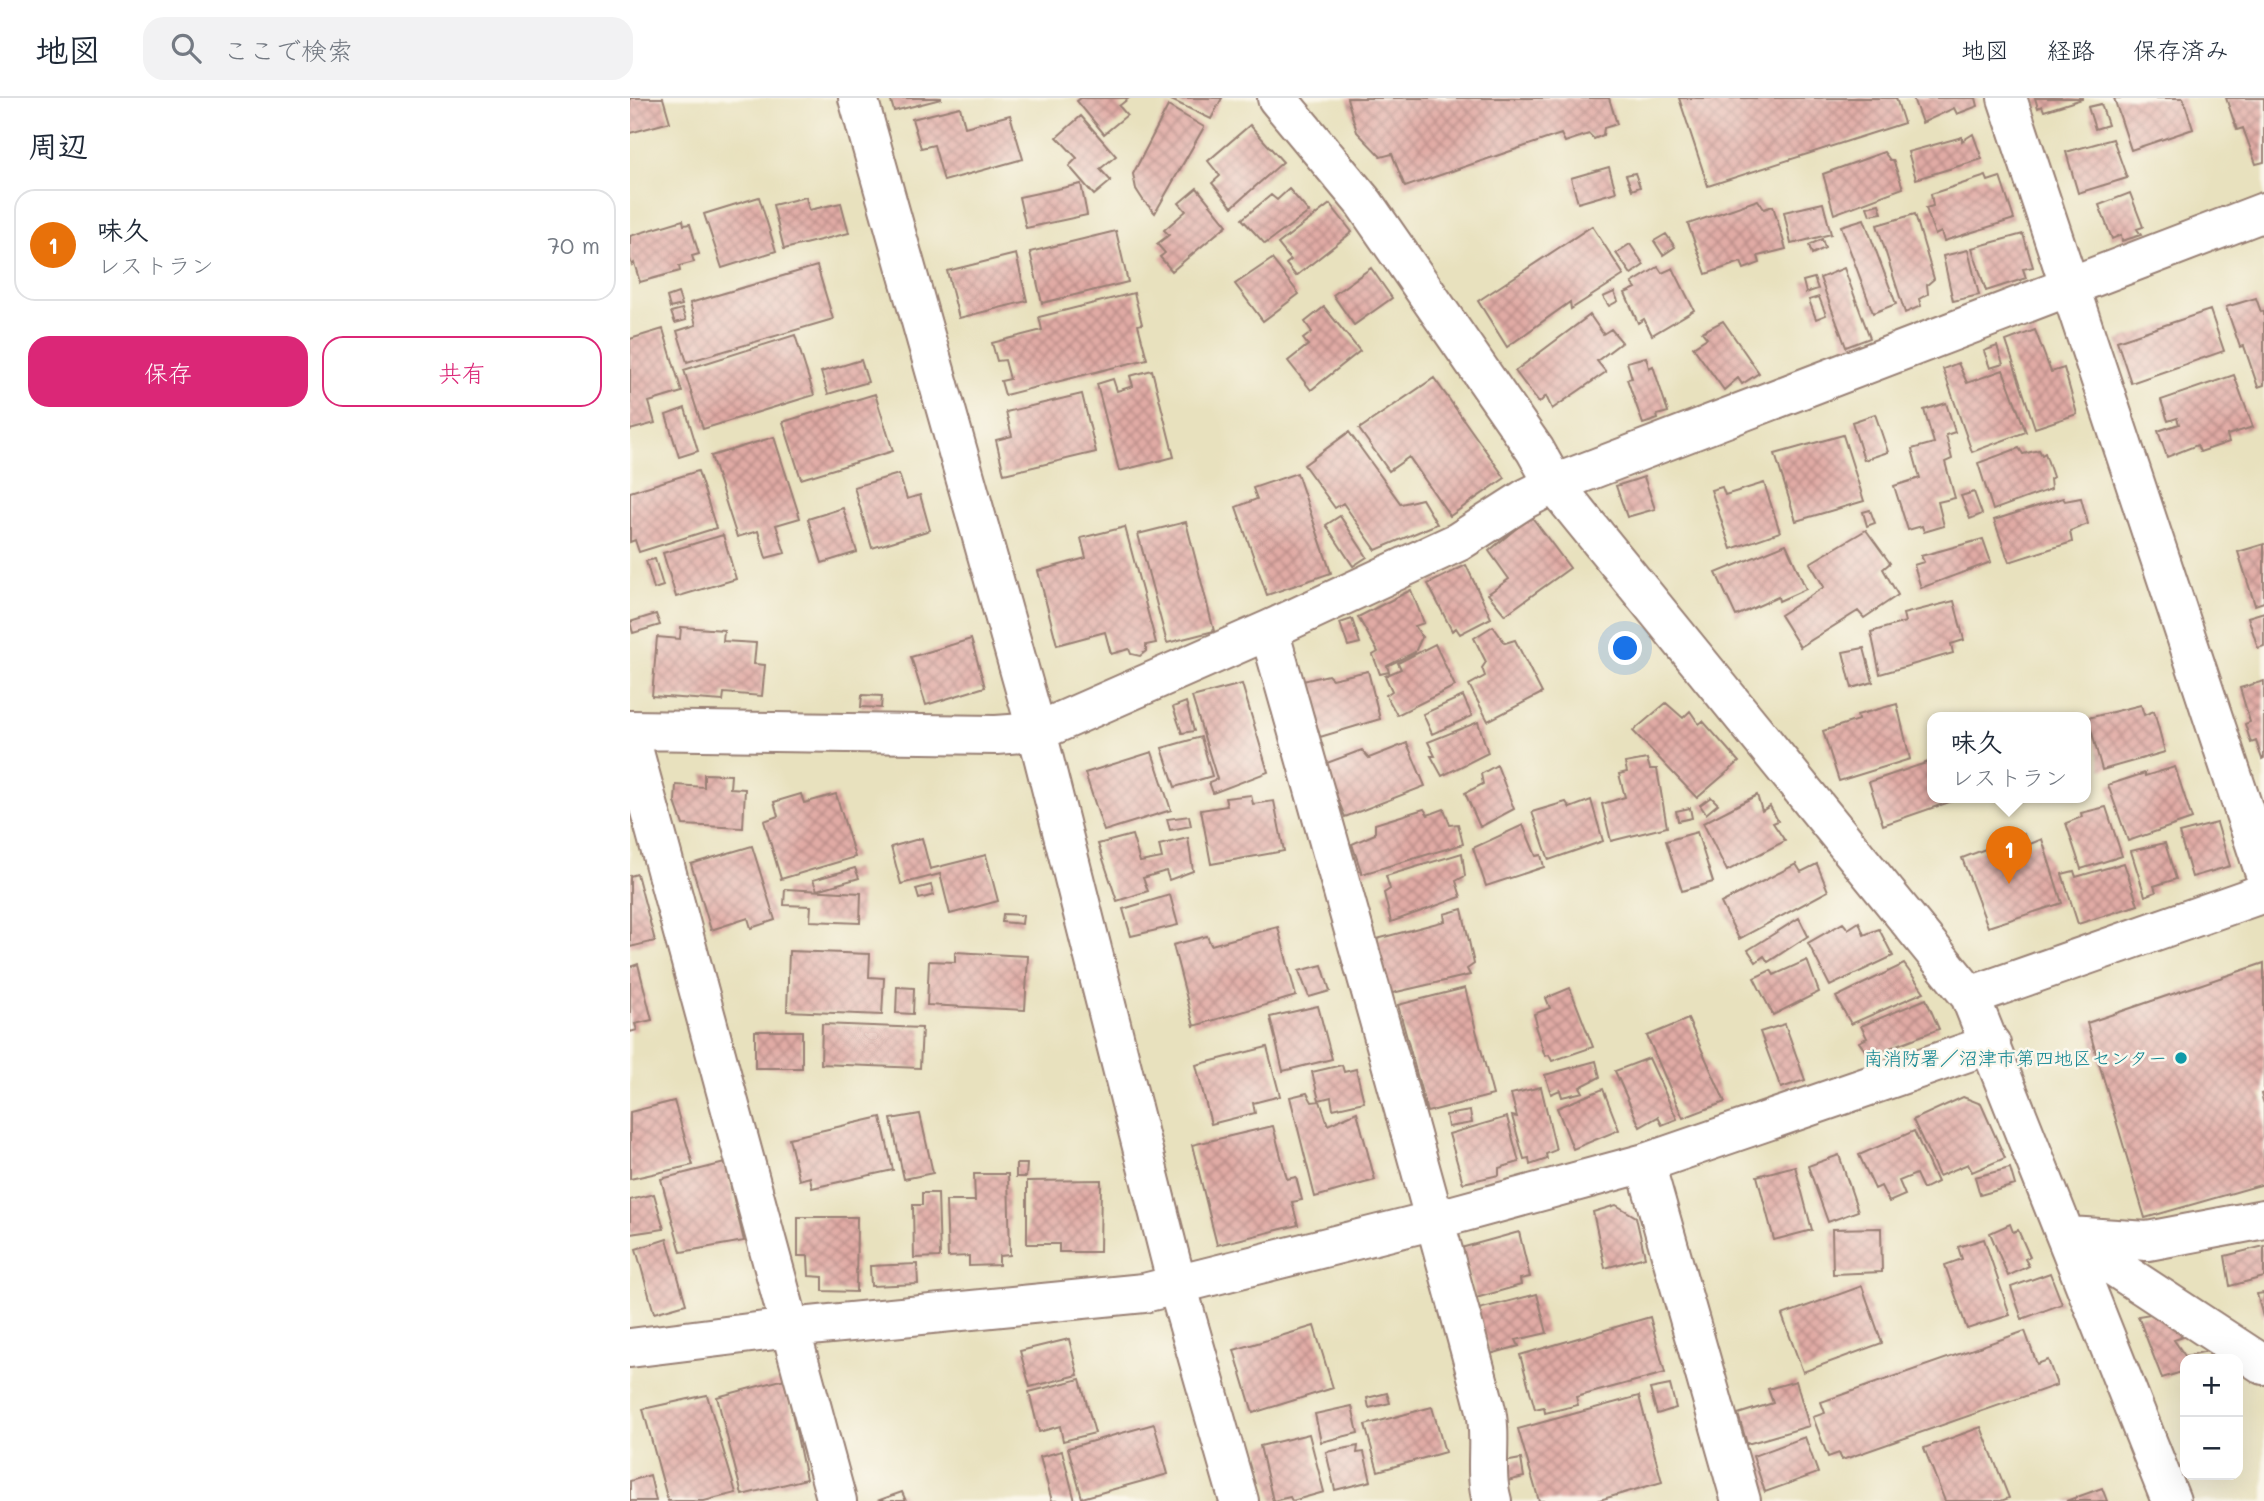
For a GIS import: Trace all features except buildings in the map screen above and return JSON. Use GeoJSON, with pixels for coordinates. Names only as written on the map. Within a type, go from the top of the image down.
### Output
{"type":"FeatureCollection","features":[{"type":"Feature","properties":{"kind":"street"},"geometry":{"type":"LineString","coordinates":[[858,98],[1037,732],[1177,1285],[1239,1501]]}},
{"type":"Feature","properties":{"kind":"street"},"geometry":{"type":"LineString","coordinates":[[2007,98],[2264,871]]}},
{"type":"Feature","properties":{"kind":"street"},"geometry":{"type":"LineString","coordinates":[[1282,100],[1364,203],[1535,450],[1554,484],[1970,996],[2171,1501]]}},
{"type":"Feature","properties":{"kind":"street"},"geometry":{"type":"LineString","coordinates":[[630,730],[996,735],[1037,732],[1269,630],[1458,542],[1525,499],[1554,484],[2264,212]]}},
{"type":"Feature","properties":{"kind":"street"},"geometry":{"type":"LineString","coordinates":[[1269,630],[1487,1415],[1487,1484],[1492,1501]]}},
{"type":"Feature","properties":{"kind":"street"},"geometry":{"type":"LineString","coordinates":[[630,737],[837,1501]]}},
{"type":"Feature","properties":{"kind":"street"},"geometry":{"type":"LineString","coordinates":[[1970,996],[2264,893]]}},
{"type":"Feature","properties":{"kind":"street"},"geometry":{"type":"LineString","coordinates":[[630,1348],[790,1328],[1144,1293],[1435,1220],[1645,1163],[1991,1044]]}},
{"type":"Feature","properties":{"kind":"street"},"geometry":{"type":"LineString","coordinates":[[1645,1163],[1741,1501]]}},
{"type":"Feature","properties":{"kind":"street"},"geometry":{"type":"LineString","coordinates":[[2067,1236],[2148,1241],[2264,1219]]}},
{"type":"Feature","properties":{"kind":"street"},"geometry":{"type":"LineString","coordinates":[[2067,1236],[2264,1365]]}},
{"type":"Feature","properties":{"kind":"place","name":"味久"},"geometry":{"type":"Point","coordinates":[2009,884]}},
{"type":"Feature","properties":{"kind":"place","name":"南消防署／沼津市第四地区センター"},"geometry":{"type":"Point","coordinates":[2181,1058]}}]}
